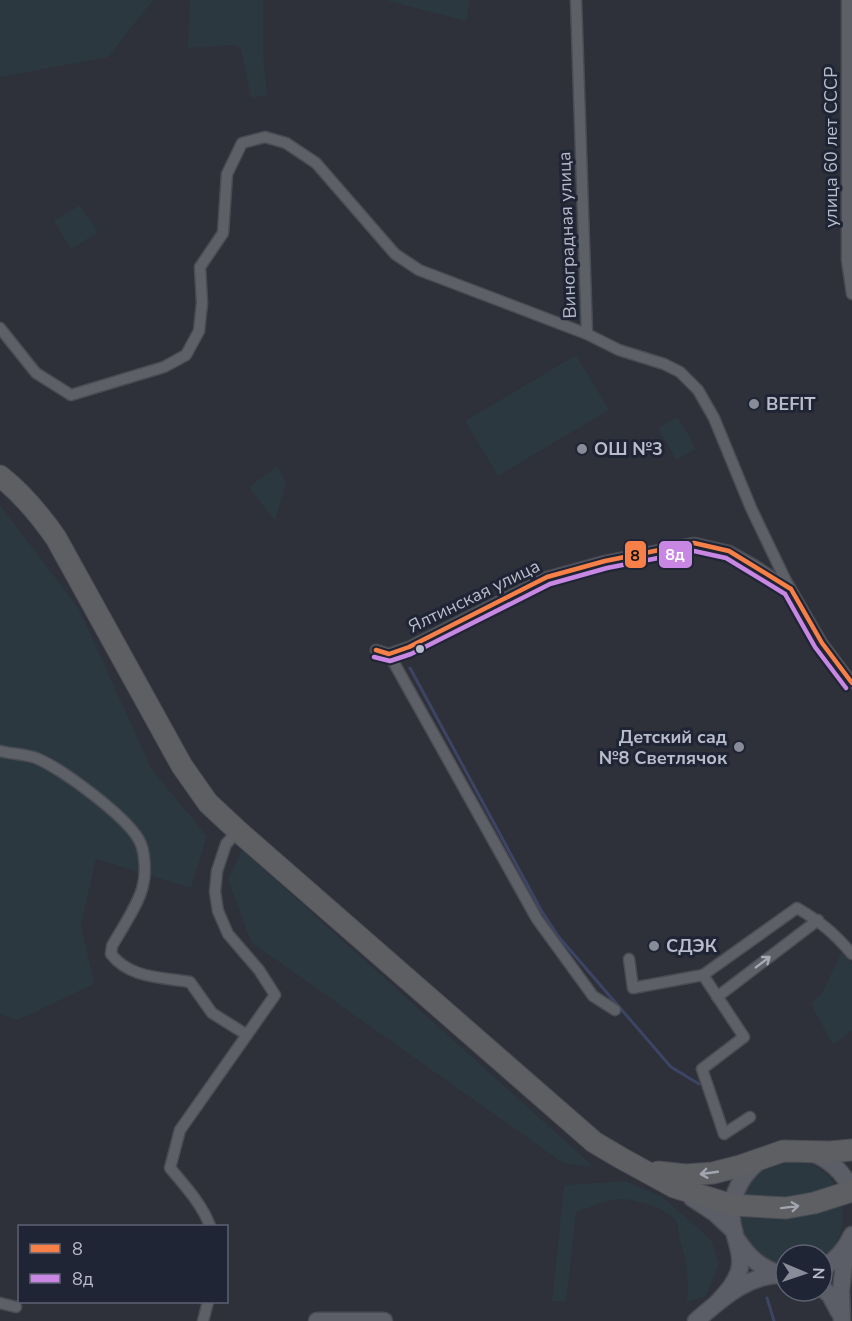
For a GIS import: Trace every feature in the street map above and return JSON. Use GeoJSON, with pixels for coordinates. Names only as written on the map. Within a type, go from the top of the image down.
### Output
{"type":"FeatureCollection","features":[{"type":"Feature","properties":{"kind":"highway"},"geometry":{"type":"LineString","coordinates":[[0,476],[22,494],[57,538],[182,766],[208,803],[594,1142],[674,1187],[732,1205],[786,1208],[814,1203],[852,1191]]}},
{"type":"Feature","properties":{"kind":"highway"},"geometry":{"type":"LineString","coordinates":[[621,1158],[653,1171],[686,1175],[713,1173],[783,1151],[852,1150]]}},
{"type":"Feature","properties":{"kind":"main road"},"geometry":{"type":"LineString","coordinates":[[802,1151],[827,1160],[842,1174],[852,1191]]}},
{"type":"Feature","properties":{"kind":"main road"},"geometry":{"type":"LineString","coordinates":[[718,1302],[732,1286],[739,1272],[740,1255],[732,1205],[737,1186],[749,1169],[765,1157]]}},
{"type":"Feature","properties":{"kind":"main road"},"geometry":{"type":"LineString","coordinates":[[674,1187],[703,1204],[735,1235],[744,1251],[755,1262],[774,1272]]}},
{"type":"Feature","properties":{"kind":"main road"},"geometry":{"type":"LineString","coordinates":[[834,1260],[849,1241]]}},
{"type":"Feature","properties":{"kind":"main road"},"geometry":{"type":"LineString","coordinates":[[842,1318],[841,1291],[849,1241]]}},
{"type":"Feature","properties":{"kind":"main road"},"geometry":{"type":"LineString","coordinates":[[696,1321],[743,1284],[759,1277],[774,1275]]}},
{"type":"Feature","properties":{"kind":"main road"},"geometry":{"type":"LineString","coordinates":[[834,1303],[842,1318]]}},
{"type":"Feature","properties":{"kind":"main road"},"geometry":{"type":"LineString","coordinates":[[316,1321],[384,1321]]}},
{"type":"Feature","properties":{"kind":"street","name":"Виноградная улица"},"geometry":{"type":"LineString","coordinates":[[576,0],[587,334],[619,350],[664,364],[680,372],[698,390],[714,418],[752,508],[790,589],[822,643],[852,683]]}},
{"type":"Feature","properties":{"kind":"street","name":"улица 60 лет СССР"},"geometry":{"type":"LineString","coordinates":[[847,0],[847,260],[852,294]]}},
{"type":"Feature","properties":{"kind":"street"},"geometry":{"type":"LineString","coordinates":[[0,328],[36,373],[71,395],[164,367],[186,355],[200,331],[201,267],[223,233],[227,174],[242,143],[265,137],[286,143],[316,163],[395,254],[419,270],[587,334]]}},
{"type":"Feature","properties":{"kind":"street","name":"Ялтинская улица"},"geometry":{"type":"LineString","coordinates":[[389,654],[409,647],[547,577],[617,558],[694,543],[729,551],[790,589]]}},
{"type":"Feature","properties":{"kind":"street"},"geometry":{"type":"LineString","coordinates":[[376,650],[389,654],[537,919],[593,996],[615,1010]]}},
{"type":"Feature","properties":{"kind":"street"},"geometry":{"type":"LineString","coordinates":[[0,751],[34,757],[57,768],[101,801],[125,823],[140,844],[144,869],[143,886],[112,946],[111,954],[116,961],[149,977],[190,982],[212,1013],[247,1035]]}},
{"type":"Feature","properties":{"kind":"street"},"geometry":{"type":"LineString","coordinates":[[209,1225],[193,1195],[170,1168],[180,1130],[275,995],[259,970],[228,934],[218,910],[215,892],[217,871],[226,844],[238,831]]}},
{"type":"Feature","properties":{"kind":"street"},"geometry":{"type":"LineString","coordinates":[[629,959],[633,988],[703,975],[797,908],[833,932],[852,954]]}},
{"type":"Feature","properties":{"kind":"street"},"geometry":{"type":"LineString","coordinates":[[717,997],[818,920]]}},
{"type":"Feature","properties":{"kind":"street"},"geometry":{"type":"LineString","coordinates":[[703,975],[744,1037],[702,1069],[724,1134],[750,1117]]}},
{"type":"Feature","properties":{"kind":"street"},"geometry":{"type":"LineString","coordinates":[[0,1303],[16,1307]]}},
{"type":"Feature","properties":{"kind":"street"},"geometry":{"type":"LineString","coordinates":[[203,1321],[208,1303]]}},
{"type":"Feature","properties":{"kind":"shaded area"},"geometry":{"type":"Polygon","coordinates":[[[0,0],[153,0],[108,57],[0,77],[0,0]]]}},
{"type":"Feature","properties":{"kind":"shaded area"},"geometry":{"type":"Polygon","coordinates":[[[190,0],[263,0],[263,53],[267,95],[251,98],[241,49],[234,45],[188,48],[190,0]]]}},
{"type":"Feature","properties":{"kind":"shaded area"},"geometry":{"type":"Polygon","coordinates":[[[385,0],[470,0],[466,21],[385,0]]]}},
{"type":"Feature","properties":{"kind":"shaded area"},"geometry":{"type":"Polygon","coordinates":[[[80,205],[98,232],[71,249],[54,221],[80,205]]]}},
{"type":"Feature","properties":{"kind":"shaded area"},"geometry":{"type":"Polygon","coordinates":[[[576,355],[609,410],[498,476],[465,421],[576,355]]]}},
{"type":"Feature","properties":{"kind":"shaded area"},"geometry":{"type":"Polygon","coordinates":[[[678,417],[696,449],[676,460],[658,428],[678,417]]]}},
{"type":"Feature","properties":{"kind":"shaded area"},"geometry":{"type":"Polygon","coordinates":[[[277,466],[286,482],[275,521],[249,487],[277,466]]]}},
{"type":"Feature","properties":{"kind":"shaded area"},"geometry":{"type":"Polygon","coordinates":[[[0,505],[79,609],[152,770],[207,836],[191,888],[96,859],[81,925],[94,984],[18,1020],[0,1014],[0,505]]]}},
{"type":"Feature","properties":{"kind":"shaded area"},"geometry":{"type":"Polygon","coordinates":[[[242,850],[594,1167],[563,1163],[251,942],[228,879],[242,850]]]}},
{"type":"Feature","properties":{"kind":"shaded area"},"geometry":{"type":"Polygon","coordinates":[[[842,951],[852,964],[852,1031],[833,1045],[811,1004],[822,993],[842,951]]]}},
{"type":"Feature","properties":{"kind":"shaded area"},"geometry":{"type":"Polygon","coordinates":[[[806,1160],[829,1176],[836,1187],[796,1199],[742,1196],[754,1177],[767,1166],[783,1161],[806,1160]]]}},
{"type":"Feature","properties":{"kind":"shaded area"},"geometry":{"type":"Polygon","coordinates":[[[626,1181],[663,1197],[711,1240],[719,1263],[706,1296],[687,1302],[687,1269],[676,1221],[666,1212],[651,1206],[616,1199],[576,1212],[566,1301],[552,1301],[564,1185],[626,1181]]]}},
{"type":"Feature","properties":{"kind":"shaded area"},"geometry":{"type":"Polygon","coordinates":[[[842,1202],[843,1210],[842,1226],[834,1245],[834,1243],[774,1243],[774,1263],[753,1249],[743,1233],[739,1215],[842,1202]]]}},
{"type":"Feature","properties":{"kind":"waterway"},"geometry":{"type":"LineString","coordinates":[[410,668],[541,910],[558,936],[671,1067],[699,1084]]}},
{"type":"Feature","properties":{"kind":"waterway"},"geometry":{"type":"LineString","coordinates":[[767,1298],[774,1321]]}},
{"type":"Feature","properties":{"kind":"transit line","name":"8"},"geometry":{"type":"LineString","coordinates":[[376,650],[389,654],[409,647],[547,577],[605,561],[694,543],[729,551],[791,589],[822,643],[852,683]]}},
{"type":"Feature","properties":{"kind":"transit line","name":"8д"},"geometry":{"type":"LineString","coordinates":[[374,657],[390,661],[411,654],[550,584],[607,568],[694,551],[726,558],[785,594],[815,647],[846,688]]}},
{"type":"Feature","properties":{"kind":"place","name":"BEFIT"},"geometry":{"type":"Point","coordinates":[754,404]}},
{"type":"Feature","properties":{"kind":"place","name":"ОШ №3"},"geometry":{"type":"Point","coordinates":[582,449]}},
{"type":"Feature","properties":{"kind":"place","name":"Детский сад №8 Светлячок"},"geometry":{"type":"Point","coordinates":[739,747]}},
{"type":"Feature","properties":{"kind":"place","name":"СДЭК"},"geometry":{"type":"Point","coordinates":[654,946]}}]}
